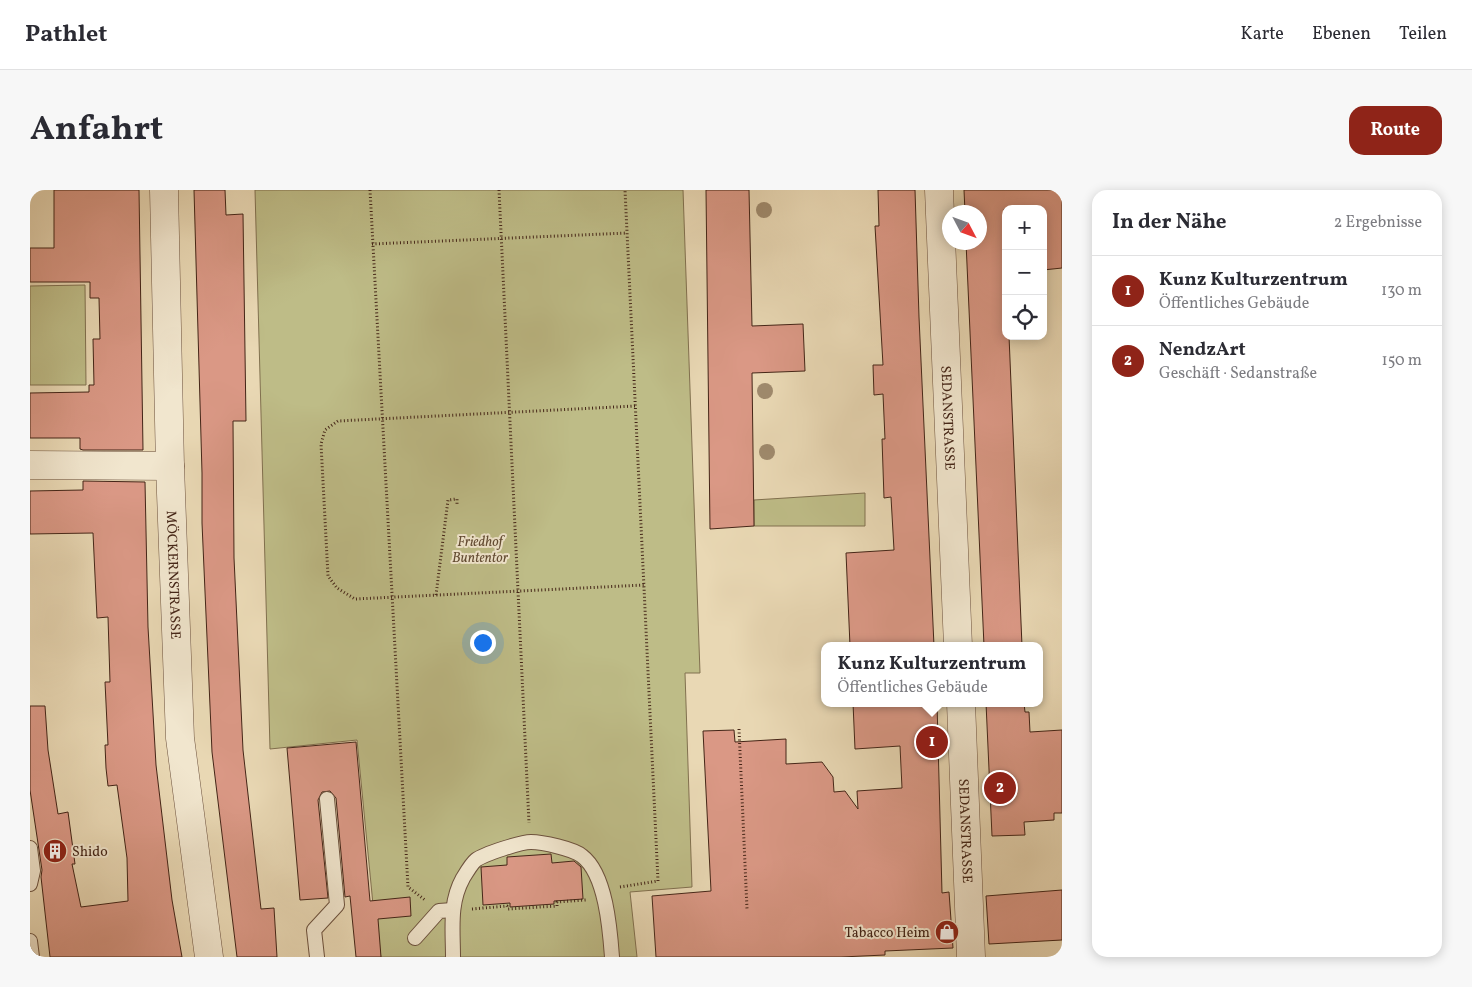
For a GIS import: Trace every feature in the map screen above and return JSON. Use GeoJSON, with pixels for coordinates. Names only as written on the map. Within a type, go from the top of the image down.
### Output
{"type":"FeatureCollection","features":[{"type":"Feature","properties":{"kind":"street","name":"MÖCKERNSTRASSE"},"geometry":{"type":"LineString","coordinates":[[164,190],[170,466],[180,738],[209,957]]}},
{"type":"Feature","properties":{"kind":"street","name":"SEDANSTRASSE"},"geometry":{"type":"LineString","coordinates":[[939,190],[958,642]]}},
{"type":"Feature","properties":{"kind":"street"},"geometry":{"type":"LineString","coordinates":[[30,465],[170,466]]}},
{"type":"Feature","properties":{"kind":"street","name":"SEDANSTRASSE"},"geometry":{"type":"LineString","coordinates":[[961,707],[971,957]]}},
{"type":"Feature","properties":{"kind":"lane"},"geometry":{"type":"LineString","coordinates":[[317,957],[314,930],[337,905],[327,799]]}},
{"type":"Feature","properties":{"kind":"lane"},"geometry":{"type":"LineString","coordinates":[[453,957],[453,910],[462,879],[476,860],[530,842],[556,846],[582,856],[603,894],[610,932],[612,957]]}},
{"type":"Feature","properties":{"kind":"lane"},"geometry":{"type":"LineString","coordinates":[[30,848],[33,871],[30,884]]}},
{"type":"Feature","properties":{"kind":"lane"},"geometry":{"type":"LineString","coordinates":[[415,938],[438,911],[453,910]]}},
{"type":"Feature","properties":{"kind":"lane"},"geometry":{"type":"LineString","coordinates":[[30,941],[32,957]]}},
{"type":"Feature","properties":{"kind":"path"},"geometry":{"type":"LineString","coordinates":[[370,190],[408,887],[438,911]]}},
{"type":"Feature","properties":{"kind":"path"},"geometry":{"type":"LineString","coordinates":[[500,190],[530,842]]}},
{"type":"Feature","properties":{"kind":"path"},"geometry":{"type":"LineString","coordinates":[[453,910],[508,906],[508,909],[557,906],[557,902],[603,894],[658,881],[625,190]]}},
{"type":"Feature","properties":{"kind":"path"},"geometry":{"type":"LineString","coordinates":[[372,244],[627,233]]}},
{"type":"Feature","properties":{"kind":"path"},"geometry":{"type":"LineString","coordinates":[[635,406],[338,421],[324,430],[320,444],[328,576],[337,588],[355,598],[644,585]]}},
{"type":"Feature","properties":{"kind":"path"},"geometry":{"type":"LineString","coordinates":[[436,594],[448,500],[457,499],[457,505]]}},
{"type":"Feature","properties":{"kind":"path"},"geometry":{"type":"LineString","coordinates":[[739,729],[747,909]]}},
{"type":"Feature","properties":{"kind":"green space","name":"Friedhof Buntentor"},"geometry":{"type":"Polygon","coordinates":[[[255,190],[683,190],[700,673],[685,673],[692,887],[630,892],[637,957],[381,957],[375,925],[357,740],[270,749],[255,190]]]}},
{"type":"Feature","properties":{"kind":"green space"},"geometry":{"type":"Polygon","coordinates":[[[85,285],[86,385],[30,385],[30,286],[85,285]]]}},
{"type":"Feature","properties":{"kind":"green space"},"geometry":{"type":"Polygon","coordinates":[[[865,493],[865,526],[754,526],[754,500],[865,493]]]}},
{"type":"Feature","properties":{"kind":"building"},"geometry":{"type":"Polygon","coordinates":[[[54,190],[139,190],[143,450],[83,450],[80,449],[80,438],[30,438],[30,393],[89,392],[89,385],[94,385],[93,339],[100,339],[99,298],[90,298],[90,282],[30,282],[30,248],[54,248],[54,190]]]}},
{"type":"Feature","properties":{"kind":"building"},"geometry":{"type":"Polygon","coordinates":[[[194,190],[225,190],[226,215],[243,214],[246,421],[233,421],[234,558],[243,750],[261,909],[274,908],[277,957],[237,957],[212,752],[202,523],[194,190]]]}},
{"type":"Feature","properties":{"kind":"building"},"geometry":{"type":"Polygon","coordinates":[[[706,190],[749,190],[752,326],[803,324],[805,371],[752,373],[754,526],[710,529],[706,190]]]}},
{"type":"Feature","properties":{"kind":"building"},"geometry":{"type":"Polygon","coordinates":[[[878,190],[915,190],[934,642],[850,642],[846,553],[894,550],[891,497],[884,498],[882,439],[885,439],[883,394],[874,395],[873,365],[883,365],[875,226],[879,226],[878,190]]]}},
{"type":"Feature","properties":{"kind":"building"},"geometry":{"type":"Polygon","coordinates":[[[964,190],[1062,190],[1062,268],[1047,270],[1047,205],[1002,205],[1002,340],[1009,340],[1022,642],[984,642],[966,250],[987,250],[987,205],[965,205],[964,190]]]}},
{"type":"Feature","properties":{"kind":"building"},"geometry":{"type":"Polygon","coordinates":[[[83,481],[145,482],[148,627],[156,765],[172,900],[182,957],[50,957],[41,877],[42,870],[30,790],[30,706],[45,706],[48,750],[58,814],[68,812],[75,864],[72,864],[81,907],[128,901],[127,858],[117,785],[108,786],[106,768],[105,745],[108,745],[105,682],[110,682],[108,617],[97,618],[93,533],[30,534],[30,491],[83,490],[83,481]]]}},
{"type":"Feature","properties":{"kind":"building"},"geometry":{"type":"Polygon","coordinates":[[[853,707],[937,707],[942,893],[949,892],[953,948],[885,951],[885,955],[841,957],[656,957],[652,896],[711,891],[703,731],[734,730],[735,742],[786,739],[786,764],[822,762],[833,777],[834,792],[845,791],[858,809],[857,791],[902,788],[900,746],[855,749],[853,707]]]}},
{"type":"Feature","properties":{"kind":"building"},"geometry":{"type":"Polygon","coordinates":[[[986,707],[1024,707],[1025,712],[1029,712],[1030,732],[1062,730],[1062,813],[1054,813],[1054,820],[1024,822],[1025,835],[992,836],[986,707]]]}},
{"type":"Feature","properties":{"kind":"building"},"geometry":{"type":"Polygon","coordinates":[[[356,742],[370,901],[410,897],[411,916],[378,919],[381,957],[356,957],[350,896],[345,897],[336,798],[330,791],[322,792],[318,800],[328,898],[300,900],[287,748],[356,742]]]}},
{"type":"Feature","properties":{"kind":"building"},"geometry":{"type":"Polygon","coordinates":[[[551,854],[552,863],[574,861],[581,867],[583,899],[554,901],[554,904],[510,907],[510,903],[483,905],[481,867],[507,865],[507,857],[551,854]]]}},
{"type":"Feature","properties":{"kind":"building"},"geometry":{"type":"Polygon","coordinates":[[[1062,890],[1062,940],[989,944],[986,896],[1062,890]]]}},
{"type":"Feature","properties":{"kind":"place","name":"Kunz Kulturzentrum"},"geometry":{"type":"Point","coordinates":[932,742]}},
{"type":"Feature","properties":{"kind":"place","name":"NendzArt"},"geometry":{"type":"Point","coordinates":[1000,788]}},
{"type":"Feature","properties":{"kind":"place","name":"Shido"},"geometry":{"type":"Point","coordinates":[55,851]}},
{"type":"Feature","properties":{"kind":"place","name":"Tabacco Heim"},"geometry":{"type":"Point","coordinates":[947,932]}}]}
